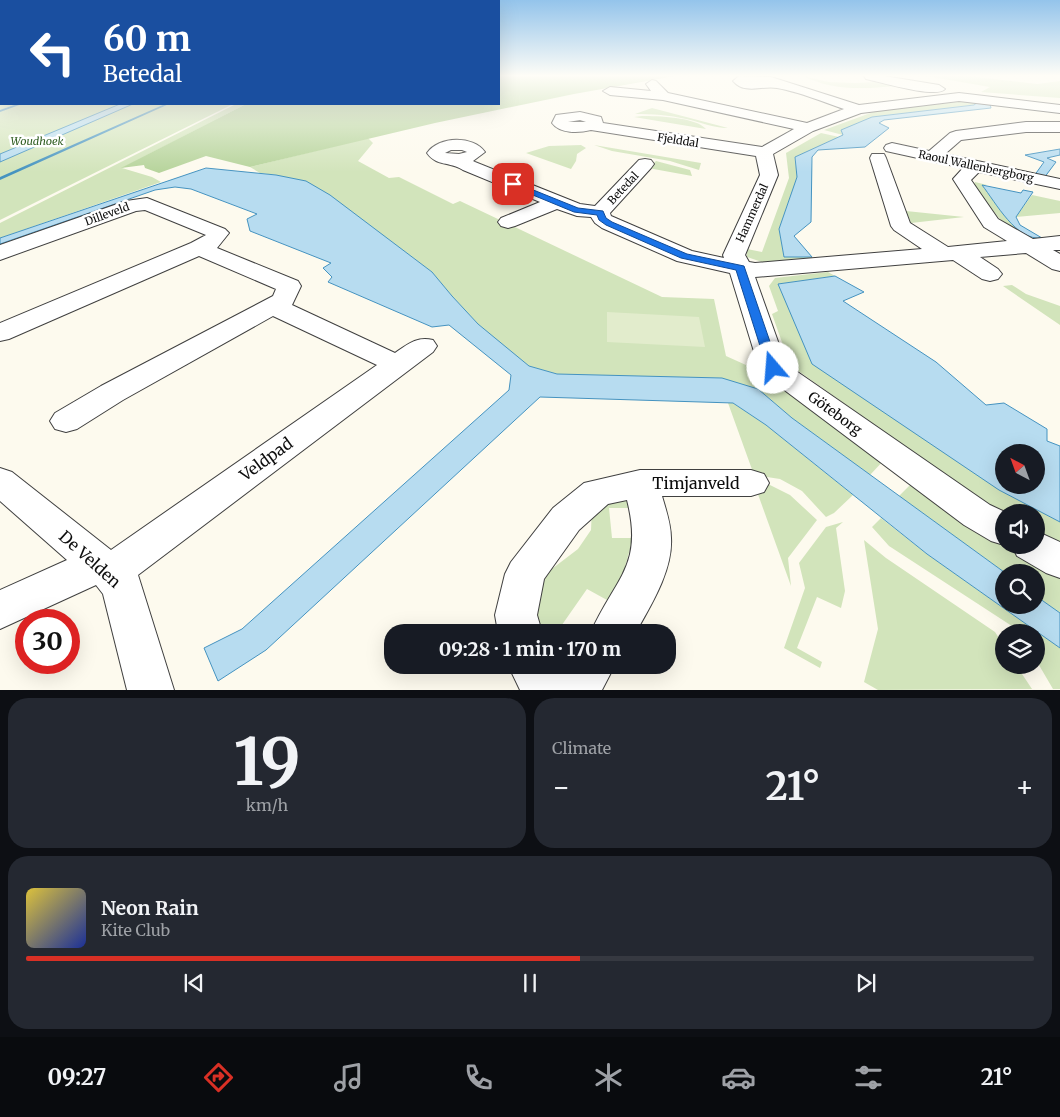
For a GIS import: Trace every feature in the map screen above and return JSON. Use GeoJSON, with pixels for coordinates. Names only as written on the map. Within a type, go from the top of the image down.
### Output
{"type":"FeatureCollection","features":[{"type":"Feature","properties":{"kind":"street"},"geometry":{"type":"LineString","coordinates":[[718,108],[808,128]]}},
{"type":"Feature","properties":{"kind":"street"},"geometry":{"type":"LineString","coordinates":[[744,114],[757,108]]}},
{"type":"Feature","properties":{"kind":"street"},"geometry":{"type":"LineString","coordinates":[[764,152],[808,128],[858,108]]}},
{"type":"Feature","properties":{"kind":"street","name":"Fjelddal"},"geometry":{"type":"LineString","coordinates":[[592,126],[764,152]]}},
{"type":"Feature","properties":{"kind":"street"},"geometry":{"type":"LineString","coordinates":[[933,156],[956,136],[1026,127],[1060,127]]}},
{"type":"Feature","properties":{"kind":"street","name":"Hammerdal"},"geometry":{"type":"LineString","coordinates":[[740,268],[734,255],[769,176],[764,152]]}},
{"type":"Feature","properties":{"kind":"street","name":"Raoul Wallenbergborg"},"geometry":{"type":"LineString","coordinates":[[951,254],[901,226],[885,153],[933,156],[1060,184]]}},
{"type":"Feature","properties":{"kind":"street","name":"Betedal"},"geometry":{"type":"LineString","coordinates":[[460,159],[468,166],[577,210],[600,212]]}},
{"type":"Feature","properties":{"kind":"street","name":"Betedal"},"geometry":{"type":"LineString","coordinates":[[600,212],[645,164]]}},
{"type":"Feature","properties":{"kind":"street"},"geometry":{"type":"LineString","coordinates":[[976,166],[962,179],[992,222],[1060,264]]}},
{"type":"Feature","properties":{"kind":"street"},"geometry":{"type":"LineString","coordinates":[[508,222],[556,202]]}},
{"type":"Feature","properties":{"kind":"street","name":"Dilleveld"},"geometry":{"type":"LineString","coordinates":[[0,253],[133,205],[147,204],[218,233],[212,242],[199,248],[0,332]]}},
{"type":"Feature","properties":{"kind":"street","name":"Betedal"},"geometry":{"type":"LineString","coordinates":[[600,212],[602,219],[609,224],[685,256],[740,268]]}},
{"type":"Feature","properties":{"kind":"street"},"geometry":{"type":"LineString","coordinates":[[740,268],[755,270],[1060,243]]}},
{"type":"Feature","properties":{"kind":"street"},"geometry":{"type":"LineString","coordinates":[[66,421],[283,300],[289,286],[199,248]]}},
{"type":"Feature","properties":{"kind":"street"},"geometry":{"type":"LineString","coordinates":[[951,254],[990,274]]}},
{"type":"Feature","properties":{"kind":"street","name":"Göteborg"},"geometry":{"type":"LineString","coordinates":[[740,268],[773,368],[977,515],[995,525]]}},
{"type":"Feature","properties":{"kind":"street","name":"Veldpad"},"geometry":{"type":"LineString","coordinates":[[0,610],[105,569],[410,355],[272,306]]}},
{"type":"Feature","properties":{"kind":"street","name":"De Velden"},"geometry":{"type":"LineString","coordinates":[[0,481],[105,569],[122,586],[151,690]]}},
{"type":"Feature","properties":{"kind":"street","name":"Timjanveld"},"geometry":{"type":"LineString","coordinates":[[518,624],[516,615],[525,574],[566,519],[597,493],[640,483],[752,483]]}},
{"type":"Feature","properties":{"kind":"street","name":"Timjanveld"},"geometry":{"type":"LineString","coordinates":[[618,624],[639,586],[652,543],[647,507],[640,483]]}},
{"type":"Feature","properties":{"kind":"street"},"geometry":{"type":"LineString","coordinates":[[1045,553],[1060,561]]}},
{"type":"Feature","properties":{"kind":"street"},"geometry":{"type":"LineString","coordinates":[[537,674],[548,690]]}},
{"type":"Feature","properties":{"kind":"street"},"geometry":{"type":"LineString","coordinates":[[574,690],[586,674]]}},
{"type":"Feature","properties":{"kind":"green space","name":"Woudhoek"},"geometry":{"type":"Polygon","coordinates":[[[0,108],[225,108],[0,220],[0,108]]]}},
{"type":"Feature","properties":{"kind":"green space"},"geometry":{"type":"Polygon","coordinates":[[[228,108],[238,108],[122,168],[152,177],[161,182],[0,238],[0,223],[228,108]]]}},
{"type":"Feature","properties":{"kind":"green space"},"geometry":{"type":"Polygon","coordinates":[[[238,108],[506,108],[250,167],[206,156],[159,173],[145,168],[144,165],[121,168],[238,108]]]}},
{"type":"Feature","properties":{"kind":"green space"},"geometry":{"type":"Polygon","coordinates":[[[653,108],[728,128],[673,117],[635,114],[653,108]]]}},
{"type":"Feature","properties":{"kind":"green space"},"geometry":{"type":"Polygon","coordinates":[[[901,108],[947,108],[872,117],[841,131],[843,135],[824,130],[876,111],[901,108]]]}},
{"type":"Feature","properties":{"kind":"green space"},"geometry":{"type":"Polygon","coordinates":[[[634,117],[685,120],[701,125],[706,129],[634,117]]]}},
{"type":"Feature","properties":{"kind":"green space"},"geometry":{"type":"Polygon","coordinates":[[[821,133],[839,137],[795,157],[797,177],[779,229],[784,257],[812,257],[813,260],[762,262],[747,257],[747,249],[762,252],[789,178],[786,153],[821,133]]]}},
{"type":"Feature","properties":{"kind":"green space"},"geometry":{"type":"Polygon","coordinates":[[[368,138],[373,143],[358,161],[389,178],[399,177],[453,204],[460,201],[662,297],[714,299],[726,356],[746,365],[762,365],[885,459],[870,475],[792,418],[758,389],[557,374],[529,366],[507,350],[478,324],[432,272],[389,240],[276,175],[260,173],[250,167],[368,138]]]}},
{"type":"Feature","properties":{"kind":"green space"},"geometry":{"type":"Polygon","coordinates":[[[581,145],[586,148],[577,154],[576,161],[571,169],[526,153],[549,146],[581,145]]]}},
{"type":"Feature","properties":{"kind":"green space"},"geometry":{"type":"Polygon","coordinates":[[[594,145],[701,163],[699,170],[670,161],[612,151],[594,145]]]}},
{"type":"Feature","properties":{"kind":"green space"},"geometry":{"type":"Polygon","coordinates":[[[656,161],[690,170],[692,176],[648,168],[656,161]]]}},
{"type":"Feature","properties":{"kind":"green space"},"geometry":{"type":"Polygon","coordinates":[[[975,182],[987,185],[983,185],[1016,228],[1035,239],[1025,238],[1016,234],[1008,227],[993,210],[974,184],[975,182]]]}},
{"type":"Feature","properties":{"kind":"green space"},"geometry":{"type":"Polygon","coordinates":[[[1032,195],[1060,201],[1060,213],[1016,217],[1032,195]]]}},
{"type":"Feature","properties":{"kind":"green space"},"geometry":{"type":"Polygon","coordinates":[[[906,211],[964,217],[911,223],[906,211]]]}},
{"type":"Feature","properties":{"kind":"green space"},"geometry":{"type":"Polygon","coordinates":[[[828,272],[835,276],[778,284],[995,486],[995,494],[1007,494],[1026,504],[995,504],[995,508],[980,500],[790,365],[772,314],[778,311],[769,286],[775,278],[828,272]]]}},
{"type":"Feature","properties":{"kind":"green space"},"geometry":{"type":"Polygon","coordinates":[[[1012,285],[1026,294],[1060,306],[1060,325],[1003,286],[1012,285]]]}},
{"type":"Feature","properties":{"kind":"green space"},"geometry":{"type":"Polygon","coordinates":[[[607,312],[699,317],[705,347],[607,342],[607,312]]]}},
{"type":"Feature","properties":{"kind":"green space"},"geometry":{"type":"Polygon","coordinates":[[[728,403],[733,403],[766,425],[853,495],[834,513],[826,517],[802,491],[780,479],[754,475],[728,403]]]}},
{"type":"Feature","properties":{"kind":"green space"},"geometry":{"type":"Polygon","coordinates":[[[914,481],[995,532],[995,554],[1032,554],[1060,570],[1060,613],[1045,602],[1045,564],[995,565],[899,496],[914,481]]]}},
{"type":"Feature","properties":{"kind":"green space"},"geometry":{"type":"Polygon","coordinates":[[[768,484],[790,495],[817,520],[788,558],[791,586],[755,486],[768,484]]]}},
{"type":"Feature","properties":{"kind":"green space"},"geometry":{"type":"Polygon","coordinates":[[[626,497],[630,508],[609,508],[612,538],[633,538],[622,578],[607,600],[587,589],[563,624],[536,624],[533,605],[540,578],[578,549],[591,530],[592,507],[626,497]]]}},
{"type":"Feature","properties":{"kind":"green space"},"geometry":{"type":"Polygon","coordinates":[[[1045,514],[1060,522],[1060,543],[1045,535],[1045,514]]]}},
{"type":"Feature","properties":{"kind":"green space"},"geometry":{"type":"Polygon","coordinates":[[[881,518],[927,554],[995,602],[995,614],[1012,614],[1026,624],[1009,624],[889,546],[872,527],[881,518]]]}},
{"type":"Feature","properties":{"kind":"green space"},"geometry":{"type":"Polygon","coordinates":[[[843,522],[836,528],[845,591],[841,608],[817,597],[797,648],[822,662],[820,668],[784,648],[805,588],[799,563],[826,527],[843,522]]]}},
{"type":"Feature","properties":{"kind":"green space"},"geometry":{"type":"Polygon","coordinates":[[[864,540],[886,558],[995,632],[995,674],[1022,674],[1032,689],[878,690],[864,682],[878,629],[864,540]]]}},
{"type":"Feature","properties":{"kind":"green space"},"geometry":{"type":"Polygon","coordinates":[[[1045,637],[1060,648],[1060,689],[1053,689],[1044,674],[1045,637]]]}},
{"type":"Feature","properties":{"kind":"water"},"geometry":{"type":"Polygon","coordinates":[[[110,108],[123,108],[0,162],[0,154],[110,108]]]}},
{"type":"Feature","properties":{"kind":"water"},"geometry":{"type":"Polygon","coordinates":[[[947,108],[989,108],[884,120],[879,123],[889,128],[865,147],[818,150],[812,157],[811,222],[794,236],[812,257],[784,257],[779,229],[797,177],[795,157],[843,135],[841,130],[872,117],[947,108]]]}},
{"type":"Feature","properties":{"kind":"water"},"geometry":{"type":"Polygon","coordinates":[[[1060,149],[1060,155],[1047,158],[1056,162],[1044,178],[1034,176],[1044,162],[1025,155],[1060,149]]]}},
{"type":"Feature","properties":{"kind":"water"},"geometry":{"type":"Polygon","coordinates":[[[206,168],[276,175],[306,181],[330,195],[432,272],[478,324],[529,366],[557,374],[722,378],[758,389],[792,418],[995,565],[995,602],[927,554],[766,425],[733,403],[540,397],[266,650],[218,681],[204,648],[242,629],[509,390],[511,375],[449,325],[432,327],[328,282],[332,277],[323,268],[331,263],[250,231],[247,219],[257,214],[191,189],[175,187],[155,190],[0,244],[0,238],[206,168]]]}},
{"type":"Feature","properties":{"kind":"water"},"geometry":{"type":"Polygon","coordinates":[[[982,185],[1021,193],[1023,190],[1033,192],[1016,217],[1020,225],[1042,238],[1024,234],[1015,227],[982,185]]]}},
{"type":"Feature","properties":{"kind":"water"},"geometry":{"type":"Polygon","coordinates":[[[835,276],[864,292],[843,301],[936,362],[986,405],[1004,403],[1047,429],[1047,441],[1060,446],[1060,522],[1045,514],[1045,504],[1026,504],[1007,494],[1045,494],[1045,444],[995,444],[995,487],[812,364],[778,284],[835,276]]]}},
{"type":"Feature","properties":{"kind":"water"},"geometry":{"type":"Polygon","coordinates":[[[1045,602],[1060,613],[1060,648],[1045,637],[1045,624],[1026,624],[1012,614],[1045,614],[1045,602]]]}},
{"type":"Feature","properties":{"kind":"waterway"},"geometry":{"type":"LineString","coordinates":[[0,111],[8,108]]}},
{"type":"Feature","properties":{"kind":"waterway"},"geometry":{"type":"LineString","coordinates":[[0,179],[158,108]]}},
{"type":"Feature","properties":{"kind":"route"},"geometry":{"type":"LineString","coordinates":[[513,184],[577,210],[600,212],[602,219],[609,224],[685,256],[740,268],[773,368]]}}]}
